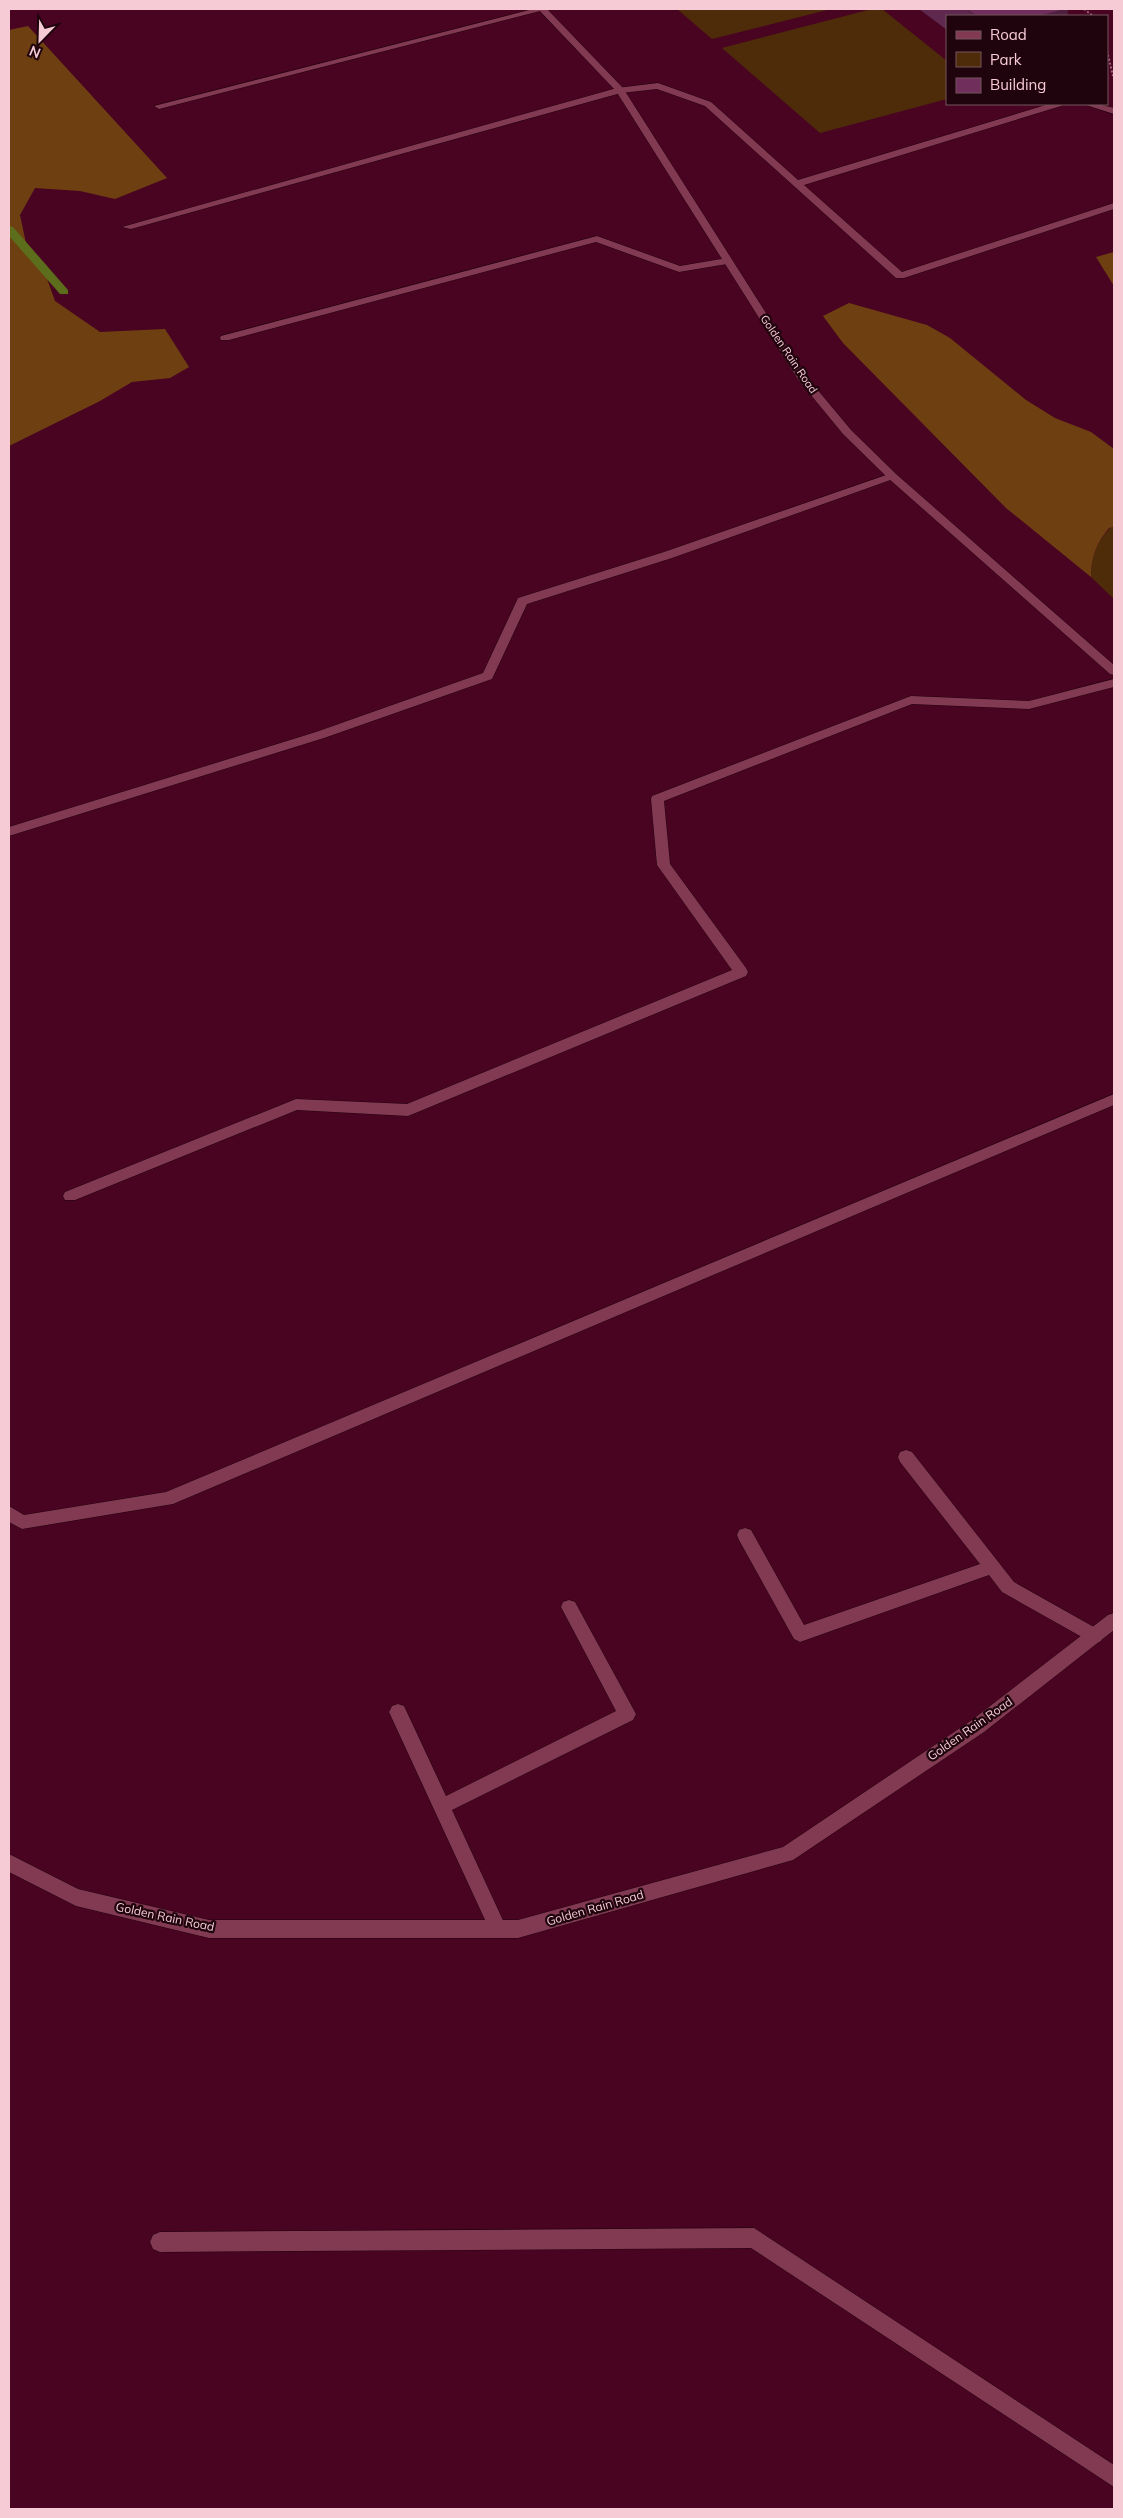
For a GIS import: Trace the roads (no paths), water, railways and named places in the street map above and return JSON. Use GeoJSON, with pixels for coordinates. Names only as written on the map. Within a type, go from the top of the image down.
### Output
{"type":"FeatureCollection","features":[{"type":"Feature","properties":{"kind":"street","name":"Golden Rain Road"},"geometry":{"type":"LineString","coordinates":[[542,9],[612,79],[620,90],[802,378],[847,432],[892,476],[1114,671]]}},
{"type":"Feature","properties":{"kind":"street"},"geometry":{"type":"LineString","coordinates":[[159,106],[542,9]]}},
{"type":"Feature","properties":{"kind":"street"},"geometry":{"type":"LineString","coordinates":[[127,227],[620,90],[658,86],[708,104],[795,184],[900,276],[1114,206]]}},
{"type":"Feature","properties":{"kind":"street"},"geometry":{"type":"LineString","coordinates":[[795,184],[1055,105]]}},
{"type":"Feature","properties":{"kind":"street"},"geometry":{"type":"LineString","coordinates":[[1092,105],[1114,111]]}},
{"type":"Feature","properties":{"kind":"street"},"geometry":{"type":"LineString","coordinates":[[225,338],[597,239],[680,269],[727,261]]}},
{"type":"Feature","properties":{"kind":"street"},"geometry":{"type":"LineString","coordinates":[[9,832],[320,735],[488,676],[522,601],[668,554],[892,476]]}},
{"type":"Feature","properties":{"kind":"street"},"geometry":{"type":"LineString","coordinates":[[70,1196],[296,1104],[408,1110],[741,972],[664,865],[657,799],[911,700],[1028,705],[1114,683]]}},
{"type":"Feature","properties":{"kind":"street"},"geometry":{"type":"LineString","coordinates":[[9,1513],[22,1522],[166,1499],[1114,1099]]}},
{"type":"Feature","properties":{"kind":"street"},"geometry":{"type":"LineString","coordinates":[[906,1457],[1008,1587],[1095,1636]]}},
{"type":"Feature","properties":{"kind":"street"},"geometry":{"type":"LineString","coordinates":[[745,1535],[800,1634],[992,1567]]}},
{"type":"Feature","properties":{"kind":"street"},"geometry":{"type":"LineString","coordinates":[[441,1807],[627,1714],[569,1607]]}},
{"type":"Feature","properties":{"kind":"street","name":"Golden Rain Road"},"geometry":{"type":"LineString","coordinates":[[9,1863],[76,1896],[208,1929],[518,1929],[787,1854],[978,1726],[1114,1620]]}},
{"type":"Feature","properties":{"kind":"street"},"geometry":{"type":"LineString","coordinates":[[398,1712],[498,1929]]}},
{"type":"Feature","properties":{"kind":"street"},"geometry":{"type":"LineString","coordinates":[[160,2242],[754,2238],[1114,2477]]}},
{"type":"Feature","properties":{"kind":"waterway"},"geometry":{"type":"LineString","coordinates":[[9,229],[64,292]]}}]}
